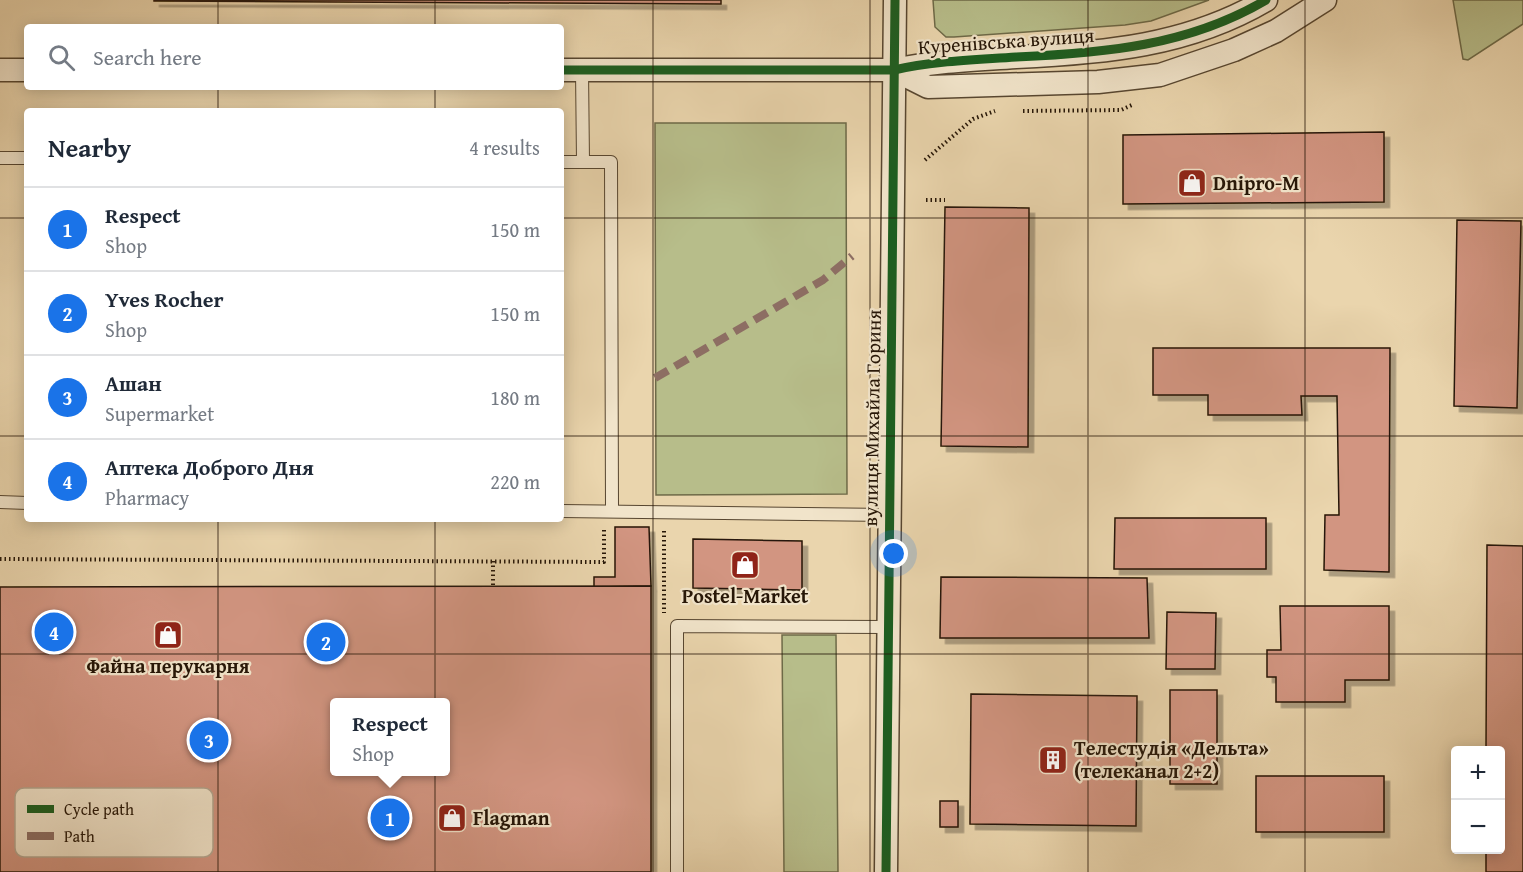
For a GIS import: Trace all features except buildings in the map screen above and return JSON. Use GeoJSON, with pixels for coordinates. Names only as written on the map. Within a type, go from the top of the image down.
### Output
{"type":"FeatureCollection","features":[{"type":"Feature","properties":{"kind":"street","name":"вулиця Михайла Гориня"},"geometry":{"type":"LineString","coordinates":[[886,872],[895,0]]}},
{"type":"Feature","properties":{"kind":"street","name":"Куренівська вулиця"},"geometry":{"type":"LineString","coordinates":[[572,70],[894,70],[928,62],[1139,47],[1177,39],[1218,23],[1266,0]]}},
{"type":"Feature","properties":{"kind":"street","name":"Куренівська вулиця"},"geometry":{"type":"LineString","coordinates":[[894,70],[928,87],[1098,82],[1160,75],[1234,50],[1276,31],[1325,0]]}},
{"type":"Feature","properties":{"kind":"street"},"geometry":{"type":"LineString","coordinates":[[0,70],[24,70]]}},
{"type":"Feature","properties":{"kind":"lane"},"geometry":{"type":"LineString","coordinates":[[572,70],[583,162]]}},
{"type":"Feature","properties":{"kind":"lane"},"geometry":{"type":"LineString","coordinates":[[0,158],[24,158]]}},
{"type":"Feature","properties":{"kind":"lane"},"geometry":{"type":"LineString","coordinates":[[564,162],[611,162],[612,511]]}},
{"type":"Feature","properties":{"kind":"lane"},"geometry":{"type":"LineString","coordinates":[[0,502],[24,503]]}},
{"type":"Feature","properties":{"kind":"lane"},"geometry":{"type":"LineString","coordinates":[[564,511],[889,515]]}},
{"type":"Feature","properties":{"kind":"lane"},"geometry":{"type":"LineString","coordinates":[[677,872],[677,626],[888,627]]}},
{"type":"Feature","properties":{"kind":"path"},"geometry":{"type":"LineString","coordinates":[[926,200],[945,200]]}},
{"type":"Feature","properties":{"kind":"path"},"geometry":{"type":"LineString","coordinates":[[0,559],[604,562],[604,524],[614,524]]}},
{"type":"Feature","properties":{"kind":"path"},"geometry":{"type":"LineString","coordinates":[[664,524],[664,620]]}},
{"type":"Feature","properties":{"kind":"path"},"geometry":{"type":"LineString","coordinates":[[493,561],[493,587]]}},
{"type":"Feature","properties":{"kind":"green space"},"geometry":{"type":"Polygon","coordinates":[[[933,0],[1209,0],[1151,21],[1125,25],[946,37],[935,27],[933,0]]]}},
{"type":"Feature","properties":{"kind":"green space"},"geometry":{"type":"Polygon","coordinates":[[[1453,0],[1523,0],[1523,24],[1468,60],[1463,59],[1453,0]]]}},
{"type":"Feature","properties":{"kind":"green space"},"geometry":{"type":"Polygon","coordinates":[[[655,123],[846,123],[847,494],[656,495],[655,123]]]}},
{"type":"Feature","properties":{"kind":"green space"},"geometry":{"type":"Polygon","coordinates":[[[782,635],[836,635],[838,872],[784,872],[782,635]]]}},
{"type":"Feature","properties":{"kind":"marked path"},"geometry":{"type":"LineString","coordinates":[[655,378],[823,280],[852,256]]}},
{"type":"Feature","properties":{"kind":"cycle path"},"geometry":{"type":"LineString","coordinates":[[886,872],[895,0]]}},
{"type":"Feature","properties":{"kind":"cycle path"},"geometry":{"type":"LineString","coordinates":[[564,70],[894,70],[954,61],[1081,53],[1176,37],[1206,28],[1266,0]]}},
{"type":"Feature","properties":{"kind":"place","name":"Dnipro-M"},"geometry":{"type":"Point","coordinates":[1192,183]}},
{"type":"Feature","properties":{"kind":"place","name":"Postel-Market"},"geometry":{"type":"Point","coordinates":[745,565]}},
{"type":"Feature","properties":{"kind":"place","name":"Аптека Доброго Дня"},"geometry":{"type":"Point","coordinates":[54,632]}},
{"type":"Feature","properties":{"kind":"place","name":"Файна перукарня"},"geometry":{"type":"Point","coordinates":[168,635]}},
{"type":"Feature","properties":{"kind":"place","name":"Yves Rocher"},"geometry":{"type":"Point","coordinates":[326,642]}},
{"type":"Feature","properties":{"kind":"place","name":"Ашан"},"geometry":{"type":"Point","coordinates":[209,740]}},
{"type":"Feature","properties":{"kind":"place","name":"Телестудія «Дельта» (телеканал 2+2)"},"geometry":{"type":"Point","coordinates":[1053,760]}},
{"type":"Feature","properties":{"kind":"place","name":"Respect"},"geometry":{"type":"Point","coordinates":[390,818]}},
{"type":"Feature","properties":{"kind":"place","name":"Flagman"},"geometry":{"type":"Point","coordinates":[452,818]}}]}
